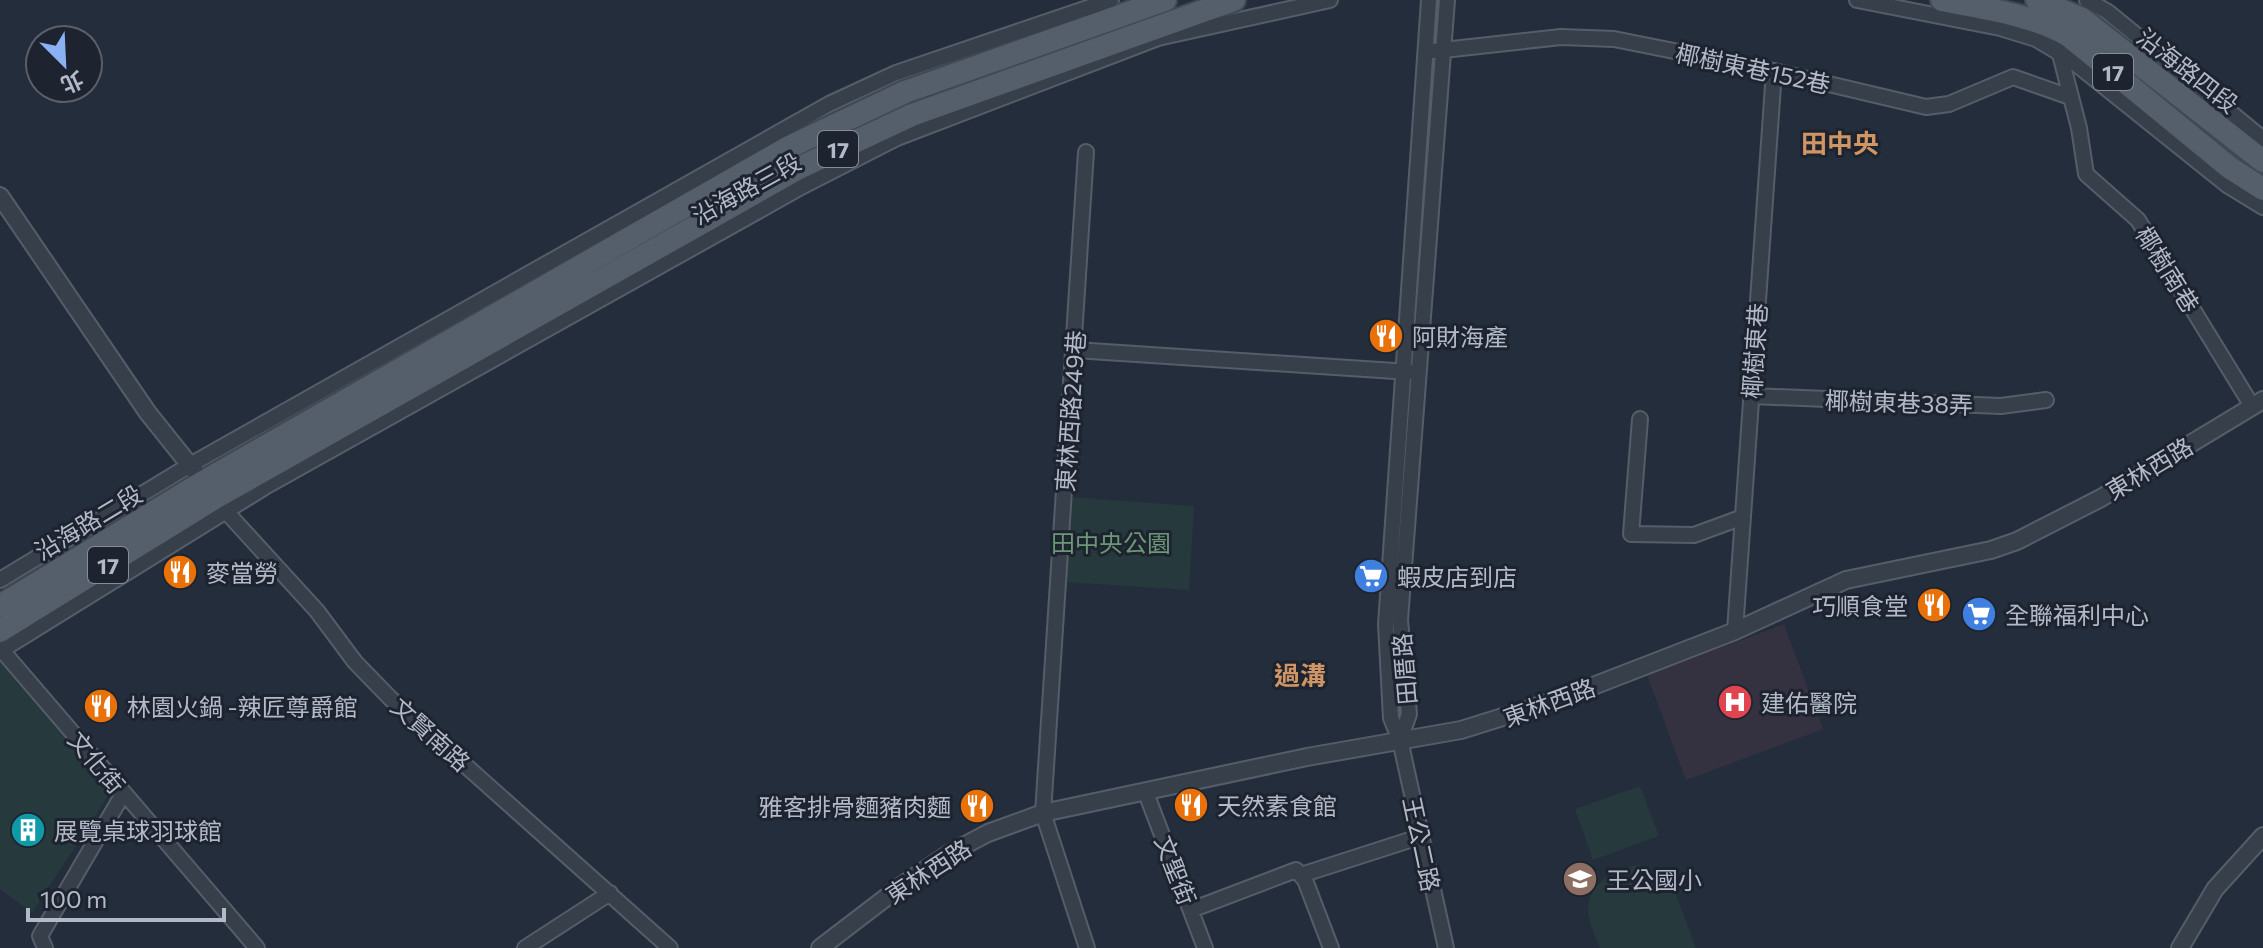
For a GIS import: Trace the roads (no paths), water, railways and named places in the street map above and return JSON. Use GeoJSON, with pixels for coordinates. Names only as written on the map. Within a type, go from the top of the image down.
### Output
{"type":"FeatureCollection","features":[{"type":"Feature","properties":{"kind":"main road","name":"沿海路三段"},"geometry":{"type":"LineString","coordinates":[[209,489],[462,345],[782,140],[881,91],[1123,3],[1165,0]]}},
{"type":"Feature","properties":{"kind":"main road","name":"沿海路三段"},"geometry":{"type":"LineString","coordinates":[[462,345],[898,130],[1234,0]]}},
{"type":"Feature","properties":{"kind":"main road","name":"沿海路四段"},"geometry":{"type":"LineString","coordinates":[[1942,0],[2047,8],[2082,19],[2193,95],[2263,161]]}},
{"type":"Feature","properties":{"kind":"main road","name":"沿海路四段"},"geometry":{"type":"LineString","coordinates":[[2047,8],[2230,168],[2263,189]]}},
{"type":"Feature","properties":{"kind":"main road","name":"沿海路二段"},"geometry":{"type":"LineString","coordinates":[[0,606],[209,489]]}},
{"type":"Feature","properties":{"kind":"main road","name":"沿海路二段"},"geometry":{"type":"LineString","coordinates":[[0,645],[209,489]]}},
{"type":"Feature","properties":{"kind":"street","name":"沿海路三段"},"geometry":{"type":"LineString","coordinates":[[898,130],[1158,38],[1330,0]]}},
{"type":"Feature","properties":{"kind":"street","name":"田厝路"},"geometry":{"type":"LineString","coordinates":[[1400,740],[1391,718],[1386,624],[1429,0]]}},
{"type":"Feature","properties":{"kind":"street","name":"田厝路"},"geometry":{"type":"LineString","coordinates":[[1400,740],[1409,714],[1400,620],[1447,0]]}},
{"type":"Feature","properties":{"kind":"street"},"geometry":{"type":"LineString","coordinates":[[1857,0],[2000,28],[2036,39],[2227,185],[2263,207]]}},
{"type":"Feature","properties":{"kind":"street","name":"沿海路四段"},"geometry":{"type":"LineString","coordinates":[[2087,0],[2108,12],[2193,95],[2263,139]]}},
{"type":"Feature","properties":{"kind":"street","name":"椰樹南巷"},"geometry":{"type":"LineString","coordinates":[[2047,8],[2086,174],[2138,220],[2258,403]]}},
{"type":"Feature","properties":{"kind":"street","name":"椰樹東巷152巷"},"geometry":{"type":"LineString","coordinates":[[1426,52],[1561,37],[1614,39],[1774,71],[1926,107],[1949,104],[2013,77],[2070,97]]}},
{"type":"Feature","properties":{"kind":"street","name":"椰樹東巷"},"geometry":{"type":"LineString","coordinates":[[1735,631],[1774,71]]}},
{"type":"Feature","properties":{"kind":"street"},"geometry":{"type":"LineString","coordinates":[[881,91],[898,130]]}},
{"type":"Feature","properties":{"kind":"street","name":"東林西路249巷"},"geometry":{"type":"LineString","coordinates":[[1043,813],[1086,152]]}},
{"type":"Feature","properties":{"kind":"street","name":"文賢南路"},"geometry":{"type":"LineString","coordinates":[[0,196],[145,409],[355,662],[391,699],[670,948]]}},
{"type":"Feature","properties":{"kind":"street","name":"沿海路三段"},"geometry":{"type":"LineString","coordinates":[[209,489],[462,345]]}},
{"type":"Feature","properties":{"kind":"street"},"geometry":{"type":"LineString","coordinates":[[1075,350],[1419,373]]}},
{"type":"Feature","properties":{"kind":"street","name":"椰樹東巷38弄"},"geometry":{"type":"LineString","coordinates":[[1751,396],[2001,406],[2046,400]]}},
{"type":"Feature","properties":{"kind":"street","name":"東林西路"},"geometry":{"type":"LineString","coordinates":[[820,948],[856,918],[950,853],[988,833],[1043,813],[1490,723],[1735,631],[1846,580],[2017,541],[2101,498],[2258,403]]}},
{"type":"Feature","properties":{"kind":"street"},"geometry":{"type":"LineString","coordinates":[[1640,419],[1631,534],[1694,535],[1743,517]]}},
{"type":"Feature","properties":{"kind":"street","name":"沿海路二段"},"geometry":{"type":"LineString","coordinates":[[0,580],[209,489]]}},
{"type":"Feature","properties":{"kind":"street","name":"文化街"},"geometry":{"type":"LineString","coordinates":[[0,645],[123,794],[257,948]]}},
{"type":"Feature","properties":{"kind":"street","name":"王公二路"},"geometry":{"type":"LineString","coordinates":[[1400,740],[1446,948]]}},
{"type":"Feature","properties":{"kind":"street","name":"文聖街"},"geometry":{"type":"LineString","coordinates":[[1146,793],[1205,948]]}},
{"type":"Feature","properties":{"kind":"street"},"geometry":{"type":"LineString","coordinates":[[45,948],[40,936],[123,794]]}},
{"type":"Feature","properties":{"kind":"street"},"geometry":{"type":"LineString","coordinates":[[1043,813],[1087,948]]}},
{"type":"Feature","properties":{"kind":"street"},"geometry":{"type":"LineString","coordinates":[[2180,948],[2215,889],[2263,836]]}},
{"type":"Feature","properties":{"kind":"street"},"geometry":{"type":"LineString","coordinates":[[1301,875],[1419,837]]}},
{"type":"Feature","properties":{"kind":"street"},"geometry":{"type":"LineString","coordinates":[[1191,910],[1296,870],[1301,875],[1331,948]]}},
{"type":"Feature","properties":{"kind":"street"},"geometry":{"type":"LineString","coordinates":[[525,948],[610,893]]}},
{"type":"Feature","properties":{"kind":"place","name":"阿財海產"},"geometry":{"type":"Point","coordinates":[1386,336]}},
{"type":"Feature","properties":{"kind":"place","name":"麥當勞"},"geometry":{"type":"Point","coordinates":[180,572]}},
{"type":"Feature","properties":{"kind":"place","name":"蝦皮店到店"},"geometry":{"type":"Point","coordinates":[1371,576]}},
{"type":"Feature","properties":{"kind":"place","name":"巧順食堂"},"geometry":{"type":"Point","coordinates":[1934,605]}},
{"type":"Feature","properties":{"kind":"place","name":"全聯福利中心"},"geometry":{"type":"Point","coordinates":[1979,614]}},
{"type":"Feature","properties":{"kind":"place","name":"建佑醫院"},"geometry":{"type":"Point","coordinates":[1735,702]}},
{"type":"Feature","properties":{"kind":"place","name":"林園火鍋 -辣匠尊爵館"},"geometry":{"type":"Point","coordinates":[101,706]}},
{"type":"Feature","properties":{"kind":"place","name":"天然素食館"},"geometry":{"type":"Point","coordinates":[1191,805]}},
{"type":"Feature","properties":{"kind":"place","name":"雅客排骨麵豬肉麵"},"geometry":{"type":"Point","coordinates":[977,806]}},
{"type":"Feature","properties":{"kind":"place","name":"展覽桌球羽球館"},"geometry":{"type":"Point","coordinates":[28,830]}},
{"type":"Feature","properties":{"kind":"place","name":"王公國小"},"geometry":{"type":"Point","coordinates":[1580,879]}},
{"type":"Feature","properties":{"kind":"district","name":"田中央"},"geometry":{"type":"Point","coordinates":[1840,142]}},
{"type":"Feature","properties":{"kind":"district","name":"過溝"},"geometry":{"type":"Point","coordinates":[1300,674]}},
{"type":"Feature","properties":{"kind":"park label","name":"田中央公園"},"geometry":{"type":"Point","coordinates":[1111,542]}}]}
